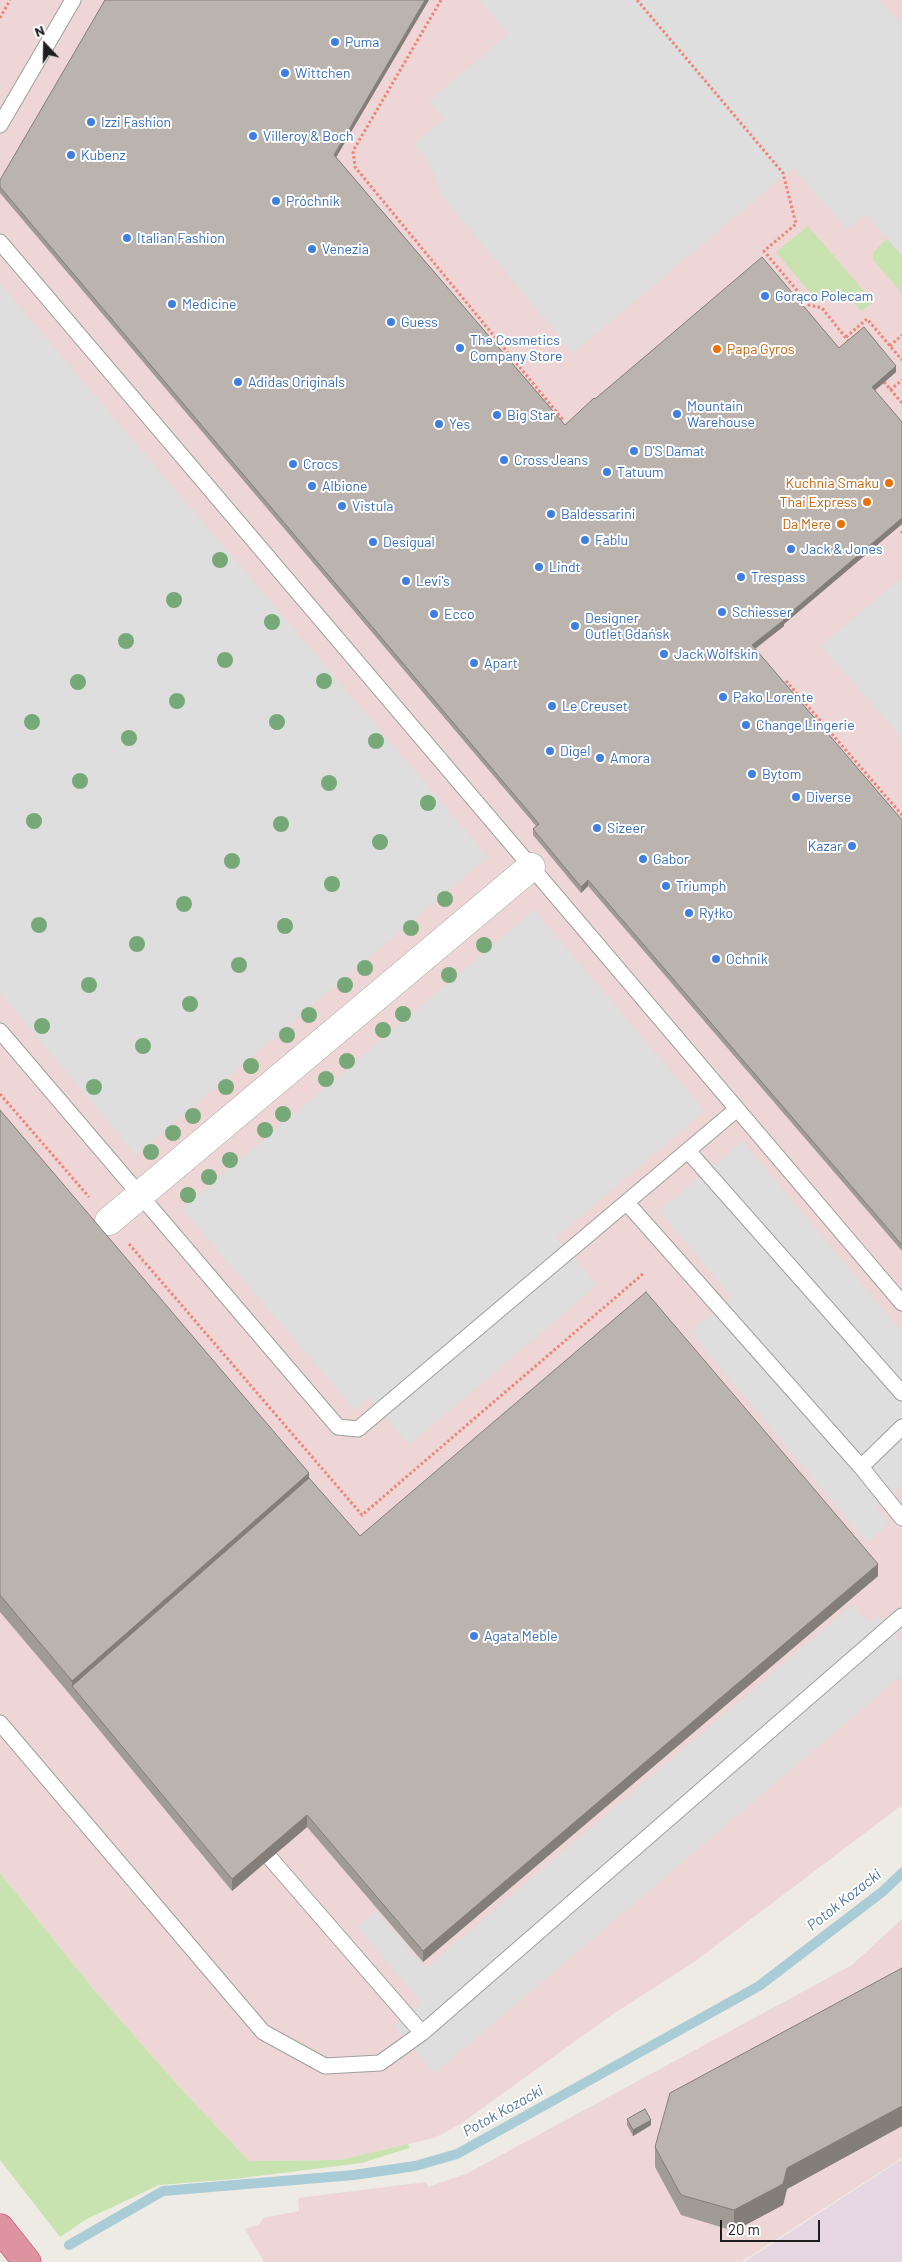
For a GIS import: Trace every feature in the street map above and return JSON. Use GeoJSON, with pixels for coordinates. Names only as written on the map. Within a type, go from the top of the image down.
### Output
{"type":"FeatureCollection","features":[{"type":"Feature","properties":{"kind":"highway"},"geometry":{"type":"LineString","coordinates":[[0,2228],[27,2262]]}},
{"type":"Feature","properties":{"kind":"street"},"geometry":{"type":"LineString","coordinates":[[109,1221],[531,867]]}},
{"type":"Feature","properties":{"kind":"lane"},"geometry":{"type":"LineString","coordinates":[[0,125],[73,0]]}},
{"type":"Feature","properties":{"kind":"lane"},"geometry":{"type":"LineString","coordinates":[[0,242],[902,1303]]}},
{"type":"Feature","properties":{"kind":"lane"},"geometry":{"type":"LineString","coordinates":[[0,1031],[142,1195],[338,1427],[358,1429],[737,1110]]}},
{"type":"Feature","properties":{"kind":"lane"},"geometry":{"type":"LineString","coordinates":[[688,1151],[902,1393]]}},
{"type":"Feature","properties":{"kind":"lane"},"geometry":{"type":"LineString","coordinates":[[627,1203],[861,1467],[902,1518]]}},
{"type":"Feature","properties":{"kind":"lane"},"geometry":{"type":"LineString","coordinates":[[861,1467],[902,1427]]}},
{"type":"Feature","properties":{"kind":"lane"},"geometry":{"type":"LineString","coordinates":[[0,1723],[263,2032],[325,2066],[380,2063],[422,2033],[902,1616]]}},
{"type":"Feature","properties":{"kind":"lane"},"geometry":{"type":"LineString","coordinates":[[270,1858],[422,2033]]}},
{"type":"Feature","properties":{"kind":"path"},"geometry":{"type":"LineString","coordinates":[[0,18],[10,0]]}},
{"type":"Feature","properties":{"kind":"path"},"geometry":{"type":"LineString","coordinates":[[441,0],[353,151],[355,167],[564,421]]}},
{"type":"Feature","properties":{"kind":"path"},"geometry":{"type":"LineString","coordinates":[[636,0],[783,173],[796,224],[764,251],[809,305],[822,308],[851,344]]}},
{"type":"Feature","properties":{"kind":"path"},"geometry":{"type":"LineString","coordinates":[[846,337],[867,319],[902,360]]}},
{"type":"Feature","properties":{"kind":"path"},"geometry":{"type":"LineString","coordinates":[[890,346],[902,335]]}},
{"type":"Feature","properties":{"kind":"path"},"geometry":{"type":"LineString","coordinates":[[890,390],[902,380]]}},
{"type":"Feature","properties":{"kind":"path"},"geometry":{"type":"LineString","coordinates":[[884,382],[902,403]]}},
{"type":"Feature","properties":{"kind":"path"},"geometry":{"type":"LineString","coordinates":[[786,681],[902,815]]}},
{"type":"Feature","properties":{"kind":"path"},"geometry":{"type":"LineString","coordinates":[[0,1094],[362,1515],[644,1273]]}},
{"type":"Feature","properties":{"kind":"shaded area"},"geometry":{"type":"Polygon","coordinates":[[[0,0],[902,0],[902,1805],[697,1960],[613,2014],[459,2125],[434,2138],[340,2160],[249,2161],[182,2090],[95,1991],[0,1873],[0,0]]]}},
{"type":"Feature","properties":{"kind":"shaded area"},"geometry":{"type":"Polygon","coordinates":[[[479,0],[880,0],[902,25],[902,256],[866,214],[848,230],[793,168],[573,353],[442,196],[429,161],[414,144],[444,119],[429,101],[508,34],[479,0]]]}},
{"type":"Feature","properties":{"kind":"shaded area"},"geometry":{"type":"Polygon","coordinates":[[[0,284],[488,857],[136,1155],[0,993],[0,284]]]}},
{"type":"Feature","properties":{"kind":"shaded area"},"geometry":{"type":"Polygon","coordinates":[[[902,577],[902,738],[821,646],[902,577]]]}},
{"type":"Feature","properties":{"kind":"shaded area"},"geometry":{"type":"Polygon","coordinates":[[[534,910],[705,1111],[556,1237],[597,1285],[409,1445],[369,1398],[355,1410],[182,1209],[534,910]]]}},
{"type":"Feature","properties":{"kind":"shaded area"},"geometry":{"type":"Polygon","coordinates":[[[742,1141],[902,1332],[902,1486],[876,1508],[889,1524],[867,1543],[690,1332],[732,1297],[659,1211],[742,1141]]]}},
{"type":"Feature","properties":{"kind":"shaded area"},"geometry":{"type":"Polygon","coordinates":[[[853,1604],[869,1623],[878,1615],[902,1642],[902,1675],[435,2073],[394,2026],[421,2002],[357,1927],[376,1911],[426,1968],[853,1604]]]}},
{"type":"Feature","properties":{"kind":"shaded area"},"geometry":{"type":"Polygon","coordinates":[[[902,1919],[902,2158],[741,2262],[264,2262],[245,2229],[260,2224],[263,2218],[299,2211],[298,2198],[426,2182],[428,2187],[468,2173],[852,1965],[902,1919]]]}},
{"type":"Feature","properties":{"kind":"shaded area"},"geometry":{"type":"Polygon","coordinates":[[[902,2160],[902,2262],[744,2262],[899,2161],[902,2160]]]}},
{"type":"Feature","properties":{"kind":"green space"},"geometry":{"type":"Polygon","coordinates":[[[808,226],[873,302],[862,311],[848,297],[836,292],[826,293],[815,298],[776,252],[808,226]]]}},
{"type":"Feature","properties":{"kind":"green space"},"geometry":{"type":"Polygon","coordinates":[[[887,239],[902,256],[902,293],[873,260],[873,252],[887,239]]]}},
{"type":"Feature","properties":{"kind":"green space"},"geometry":{"type":"Polygon","coordinates":[[[0,1873],[95,1991],[182,2090],[249,2161],[340,2160],[408,2144],[409,2148],[362,2163],[234,2179],[159,2185],[85,2220],[60,2237],[0,2160],[0,1873]]]}},
{"type":"Feature","properties":{"kind":"building","name":"Designer Outlet Gdańsk"},"geometry":{"type":"Polygon","coordinates":[[[105,0],[425,0],[334,155],[565,425],[594,398],[762,257],[839,348],[864,327],[896,366],[872,387],[902,422],[902,518],[784,620],[752,645],[902,820],[902,1245],[588,880],[581,887],[533,829],[539,824],[0,187],[0,180],[105,0]]]}},
{"type":"Feature","properties":{"kind":"building"},"geometry":{"type":"Polygon","coordinates":[[[0,1110],[309,1473],[72,1681],[0,1595],[0,1110]]]}},
{"type":"Feature","properties":{"kind":"building","name":"Agata Meble"},"geometry":{"type":"Polygon","coordinates":[[[646,1292],[878,1564],[423,1951],[307,1815],[232,1879],[72,1686],[309,1478],[360,1536],[646,1292]]]}},
{"type":"Feature","properties":{"kind":"building"},"geometry":{"type":"Polygon","coordinates":[[[902,1968],[902,2106],[787,2168],[783,2184],[734,2210],[681,2195],[655,2147],[670,2093],[902,1968]]]}},
{"type":"Feature","properties":{"kind":"building"},"geometry":{"type":"Polygon","coordinates":[[[645,2109],[651,2120],[633,2130],[627,2119],[645,2109]]]}},
{"type":"Feature","properties":{"kind":"waterway","name":"Potok Kozacki"},"geometry":{"type":"LineString","coordinates":[[69,2245],[163,2191],[354,2175],[415,2166],[457,2154],[759,1986],[882,1892],[902,1873]]}},
{"type":"Feature","properties":{"kind":"place","name":"Puma"},"geometry":{"type":"Point","coordinates":[335,42]}},
{"type":"Feature","properties":{"kind":"place","name":"Wittchen"},"geometry":{"type":"Point","coordinates":[285,73]}},
{"type":"Feature","properties":{"kind":"place","name":"Izzi Fashion"},"geometry":{"type":"Point","coordinates":[91,122]}},
{"type":"Feature","properties":{"kind":"place","name":"Villeroy & Boch"},"geometry":{"type":"Point","coordinates":[253,136]}},
{"type":"Feature","properties":{"kind":"place","name":"Kubenz"},"geometry":{"type":"Point","coordinates":[71,155]}},
{"type":"Feature","properties":{"kind":"place","name":"Próchnik"},"geometry":{"type":"Point","coordinates":[276,201]}},
{"type":"Feature","properties":{"kind":"place","name":"Italian Fashion"},"geometry":{"type":"Point","coordinates":[127,238]}},
{"type":"Feature","properties":{"kind":"place","name":"Venezia"},"geometry":{"type":"Point","coordinates":[312,249]}},
{"type":"Feature","properties":{"kind":"place","name":"Gorąco Polecam"},"geometry":{"type":"Point","coordinates":[765,296]}},
{"type":"Feature","properties":{"kind":"place","name":"Medicine"},"geometry":{"type":"Point","coordinates":[172,304]}},
{"type":"Feature","properties":{"kind":"place","name":"Guess"},"geometry":{"type":"Point","coordinates":[391,322]}},
{"type":"Feature","properties":{"kind":"place","name":"The Cosmetics Company Store"},"geometry":{"type":"Point","coordinates":[460,348]}},
{"type":"Feature","properties":{"kind":"place","name":"Papa Gyros"},"geometry":{"type":"Point","coordinates":[717,349]}},
{"type":"Feature","properties":{"kind":"place","name":"Adidas Originals"},"geometry":{"type":"Point","coordinates":[238,382]}},
{"type":"Feature","properties":{"kind":"place","name":"Mountain Warehouse"},"geometry":{"type":"Point","coordinates":[677,414]}},
{"type":"Feature","properties":{"kind":"place","name":"Big Star"},"geometry":{"type":"Point","coordinates":[497,415]}},
{"type":"Feature","properties":{"kind":"place","name":"Yes"},"geometry":{"type":"Point","coordinates":[439,424]}},
{"type":"Feature","properties":{"kind":"place","name":"D'S Damat"},"geometry":{"type":"Point","coordinates":[634,451]}},
{"type":"Feature","properties":{"kind":"place","name":"Cross Jeans"},"geometry":{"type":"Point","coordinates":[504,460]}},
{"type":"Feature","properties":{"kind":"place","name":"Crocs"},"geometry":{"type":"Point","coordinates":[293,464]}},
{"type":"Feature","properties":{"kind":"place","name":"Tatuum"},"geometry":{"type":"Point","coordinates":[607,472]}},
{"type":"Feature","properties":{"kind":"place","name":"Kuchnia Smaku"},"geometry":{"type":"Point","coordinates":[889,483]}},
{"type":"Feature","properties":{"kind":"place","name":"Albione"},"geometry":{"type":"Point","coordinates":[312,486]}},
{"type":"Feature","properties":{"kind":"place","name":"Thai Express"},"geometry":{"type":"Point","coordinates":[867,502]}},
{"type":"Feature","properties":{"kind":"place","name":"Vistula"},"geometry":{"type":"Point","coordinates":[342,506]}},
{"type":"Feature","properties":{"kind":"place","name":"Baldessarini"},"geometry":{"type":"Point","coordinates":[551,514]}},
{"type":"Feature","properties":{"kind":"place","name":"Da Mere"},"geometry":{"type":"Point","coordinates":[841,524]}},
{"type":"Feature","properties":{"kind":"place","name":"Fablu"},"geometry":{"type":"Point","coordinates":[585,540]}},
{"type":"Feature","properties":{"kind":"place","name":"Desigual"},"geometry":{"type":"Point","coordinates":[373,542]}},
{"type":"Feature","properties":{"kind":"place","name":"Jack & Jones"},"geometry":{"type":"Point","coordinates":[791,549]}},
{"type":"Feature","properties":{"kind":"place","name":"Lindt"},"geometry":{"type":"Point","coordinates":[539,567]}},
{"type":"Feature","properties":{"kind":"place","name":"Trespass"},"geometry":{"type":"Point","coordinates":[741,577]}},
{"type":"Feature","properties":{"kind":"place","name":"Levi's"},"geometry":{"type":"Point","coordinates":[406,581]}},
{"type":"Feature","properties":{"kind":"place","name":"Schiesser"},"geometry":{"type":"Point","coordinates":[722,612]}},
{"type":"Feature","properties":{"kind":"place","name":"Ecco"},"geometry":{"type":"Point","coordinates":[434,614]}},
{"type":"Feature","properties":{"kind":"place","name":"Designer Outlet Gdańsk"},"geometry":{"type":"Point","coordinates":[575,626]}},
{"type":"Feature","properties":{"kind":"place","name":"Jack Wolfskin"},"geometry":{"type":"Point","coordinates":[664,654]}},
{"type":"Feature","properties":{"kind":"place","name":"Apart"},"geometry":{"type":"Point","coordinates":[474,663]}},
{"type":"Feature","properties":{"kind":"place","name":"Pako Lorente"},"geometry":{"type":"Point","coordinates":[723,697]}},
{"type":"Feature","properties":{"kind":"place","name":"Le Creuset"},"geometry":{"type":"Point","coordinates":[552,706]}},
{"type":"Feature","properties":{"kind":"place","name":"Change Lingerie"},"geometry":{"type":"Point","coordinates":[746,725]}},
{"type":"Feature","properties":{"kind":"place","name":"Digel"},"geometry":{"type":"Point","coordinates":[550,751]}},
{"type":"Feature","properties":{"kind":"place","name":"Amora"},"geometry":{"type":"Point","coordinates":[600,758]}},
{"type":"Feature","properties":{"kind":"place","name":"Bytom"},"geometry":{"type":"Point","coordinates":[752,774]}},
{"type":"Feature","properties":{"kind":"place","name":"Diverse"},"geometry":{"type":"Point","coordinates":[796,797]}},
{"type":"Feature","properties":{"kind":"place","name":"Sizeer"},"geometry":{"type":"Point","coordinates":[597,828]}},
{"type":"Feature","properties":{"kind":"place","name":"Kazar"},"geometry":{"type":"Point","coordinates":[852,846]}},
{"type":"Feature","properties":{"kind":"place","name":"Gabor"},"geometry":{"type":"Point","coordinates":[643,859]}},
{"type":"Feature","properties":{"kind":"place","name":"Triumph"},"geometry":{"type":"Point","coordinates":[666,886]}},
{"type":"Feature","properties":{"kind":"place","name":"Ryłko"},"geometry":{"type":"Point","coordinates":[689,913]}},
{"type":"Feature","properties":{"kind":"place","name":"Ochnik"},"geometry":{"type":"Point","coordinates":[716,959]}},
{"type":"Feature","properties":{"kind":"place","name":"Agata Meble"},"geometry":{"type":"Point","coordinates":[474,1636]}}]}
